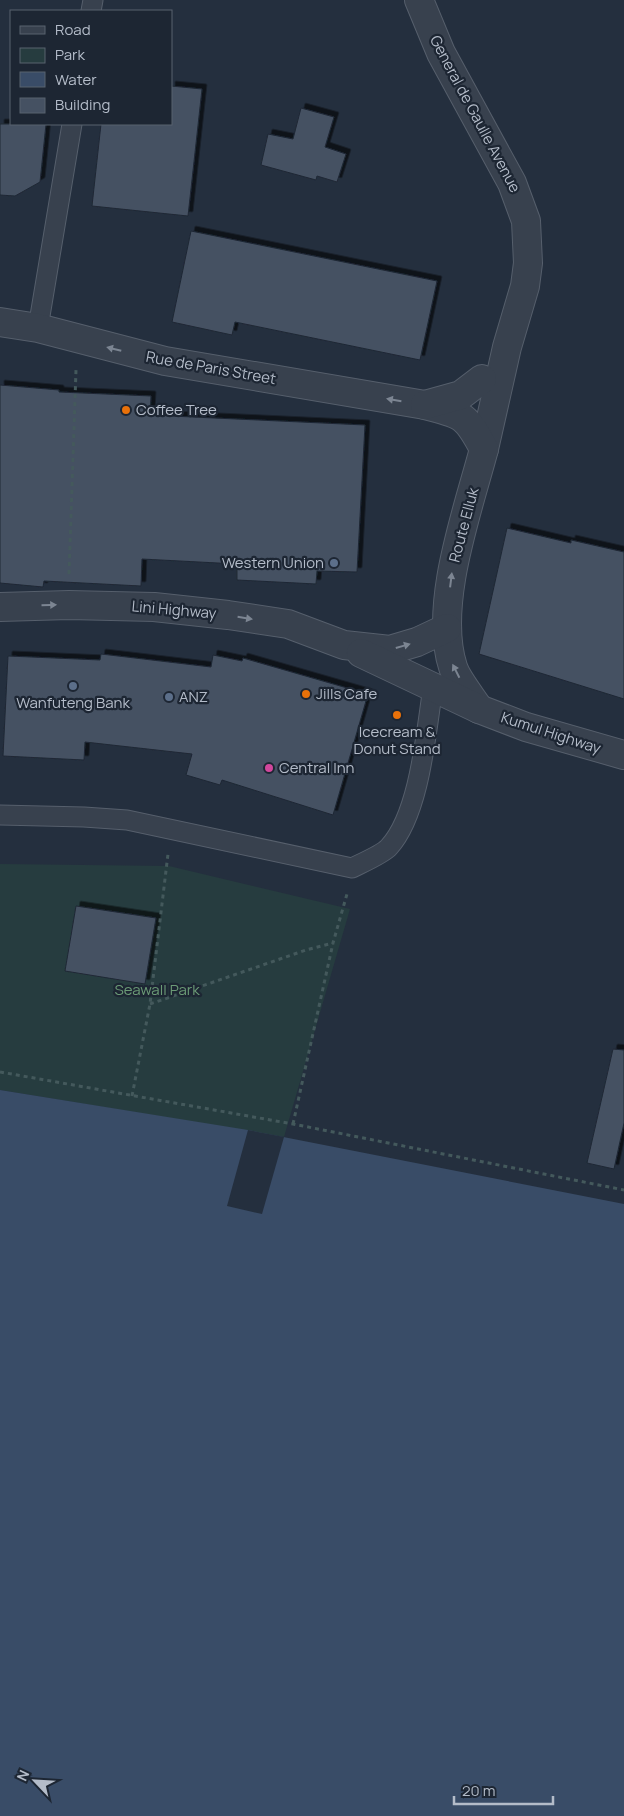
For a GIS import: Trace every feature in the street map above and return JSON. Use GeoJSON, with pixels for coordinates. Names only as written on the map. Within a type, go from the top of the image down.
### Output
{"type":"FeatureCollection","features":[{"type":"Feature","properties":{"kind":"street","name":"General de Gaulle Avenue"},"geometry":{"type":"LineString","coordinates":[[419,0],[441,53],[512,183],[526,221],[528,262],[525,286],[508,347],[478,437]]}},
{"type":"Feature","properties":{"kind":"street","name":"Rue de Paris Street"},"geometry":{"type":"LineString","coordinates":[[0,322],[38,328],[165,361],[425,405],[459,414],[478,437]]}},
{"type":"Feature","properties":{"kind":"street","name":"General de Gaulle Avenue"},"geometry":{"type":"LineString","coordinates":[[482,378],[508,347]]}},
{"type":"Feature","properties":{"kind":"street","name":"Rue de Paris Street"},"geometry":{"type":"LineString","coordinates":[[425,405],[461,394],[482,378]]}},
{"type":"Feature","properties":{"kind":"street","name":"Route Elluk"},"geometry":{"type":"LineString","coordinates":[[478,437],[451,576],[447,628],[453,668],[479,709]]}},
{"type":"Feature","properties":{"kind":"street","name":"Lini Highway"},"geometry":{"type":"LineString","coordinates":[[0,607],[68,605],[154,607],[288,624],[344,645],[479,709]]}},
{"type":"Feature","properties":{"kind":"street","name":"Lini Highway"},"geometry":{"type":"LineString","coordinates":[[344,645],[390,650],[417,642],[447,628]]}},
{"type":"Feature","properties":{"kind":"street","name":"Kumul Highway"},"geometry":{"type":"LineString","coordinates":[[479,709],[526,727],[624,755]]}},
{"type":"Feature","properties":{"kind":"lane"},"geometry":{"type":"LineString","coordinates":[[38,328],[72,125]]}},
{"type":"Feature","properties":{"kind":"lane"},"geometry":{"type":"LineString","coordinates":[[0,815],[127,820],[354,867],[388,848],[405,822],[415,795],[433,687]]}},
{"type":"Feature","properties":{"kind":"path"},"geometry":{"type":"LineString","coordinates":[[68,605],[77,339]]}},
{"type":"Feature","properties":{"kind":"path"},"geometry":{"type":"LineString","coordinates":[[132,1096],[150,1004],[171,829]]}},
{"type":"Feature","properties":{"kind":"path"},"geometry":{"type":"LineString","coordinates":[[293,1124],[333,943],[354,867]]}},
{"type":"Feature","properties":{"kind":"path"},"geometry":{"type":"LineString","coordinates":[[150,1004],[306,950],[333,943]]}},
{"type":"Feature","properties":{"kind":"path"},"geometry":{"type":"LineString","coordinates":[[0,1072],[293,1124],[624,1190]]}},
{"type":"Feature","properties":{"kind":"green space","name":"Seawall Park"},"geometry":{"type":"Polygon","coordinates":[[[0,864],[169,866],[350,909],[284,1137],[0,1090],[0,864]]]}},
{"type":"Feature","properties":{"kind":"water"},"geometry":{"type":"Polygon","coordinates":[[[0,1090],[248,1130],[624,1204],[624,1816],[0,1816],[0,1090]]]}},
{"type":"Feature","properties":{"kind":"pier"},"geometry":{"type":"Polygon","coordinates":[[[248,1130],[284,1137],[262,1214],[227,1206],[248,1130]]]}},
{"type":"Feature","properties":{"kind":"building"},"geometry":{"type":"Polygon","coordinates":[[[172,86],[202,89],[188,216],[92,206],[101,125],[172,125],[172,86]]]}},
{"type":"Feature","properties":{"kind":"building"},"geometry":{"type":"Polygon","coordinates":[[[301,108],[334,117],[325,147],[346,154],[337,182],[317,176],[316,180],[261,165],[268,134],[293,139],[301,108]]]}},
{"type":"Feature","properties":{"kind":"building"},"geometry":{"type":"Polygon","coordinates":[[[0,124],[46,125],[40,182],[15,196],[0,195],[0,124]]]}},
{"type":"Feature","properties":{"kind":"building"},"geometry":{"type":"Polygon","coordinates":[[[191,231],[437,281],[420,360],[235,322],[232,335],[172,322],[191,231]]]}},
{"type":"Feature","properties":{"kind":"building"},"geometry":{"type":"Polygon","coordinates":[[[0,385],[59,390],[59,392],[151,396],[150,415],[365,425],[357,572],[317,571],[316,584],[237,580],[237,564],[142,559],[141,586],[44,581],[43,587],[0,583],[0,385]]]}},
{"type":"Feature","properties":{"kind":"building"},"geometry":{"type":"Polygon","coordinates":[[[507,528],[571,543],[571,540],[624,552],[624,699],[479,654],[507,528]]]}},
{"type":"Feature","properties":{"kind":"building"},"geometry":{"type":"Polygon","coordinates":[[[101,654],[211,667],[213,655],[242,661],[243,658],[368,694],[333,815],[222,780],[220,785],[186,775],[192,754],[85,742],[84,760],[3,756],[8,656],[100,660],[101,654]]]}},
{"type":"Feature","properties":{"kind":"building"},"geometry":{"type":"Polygon","coordinates":[[[76,906],[156,918],[145,984],[65,971],[76,906]]]}},
{"type":"Feature","properties":{"kind":"building"},"geometry":{"type":"Polygon","coordinates":[[[613,1049],[624,1050],[624,1123],[614,1169],[587,1163],[613,1049]]]}},
{"type":"Feature","properties":{"kind":"place","name":"Coffee Tree"},"geometry":{"type":"Point","coordinates":[126,410]}},
{"type":"Feature","properties":{"kind":"place","name":"Western Union"},"geometry":{"type":"Point","coordinates":[334,563]}},
{"type":"Feature","properties":{"kind":"place","name":"Wanfuteng Bank"},"geometry":{"type":"Point","coordinates":[73,686]}},
{"type":"Feature","properties":{"kind":"place","name":"Jills Cafe"},"geometry":{"type":"Point","coordinates":[306,694]}},
{"type":"Feature","properties":{"kind":"place","name":"ANZ"},"geometry":{"type":"Point","coordinates":[169,697]}},
{"type":"Feature","properties":{"kind":"place","name":"Icecream & Donut Stand"},"geometry":{"type":"Point","coordinates":[397,715]}},
{"type":"Feature","properties":{"kind":"place","name":"Central Inn"},"geometry":{"type":"Point","coordinates":[269,768]}}]}
